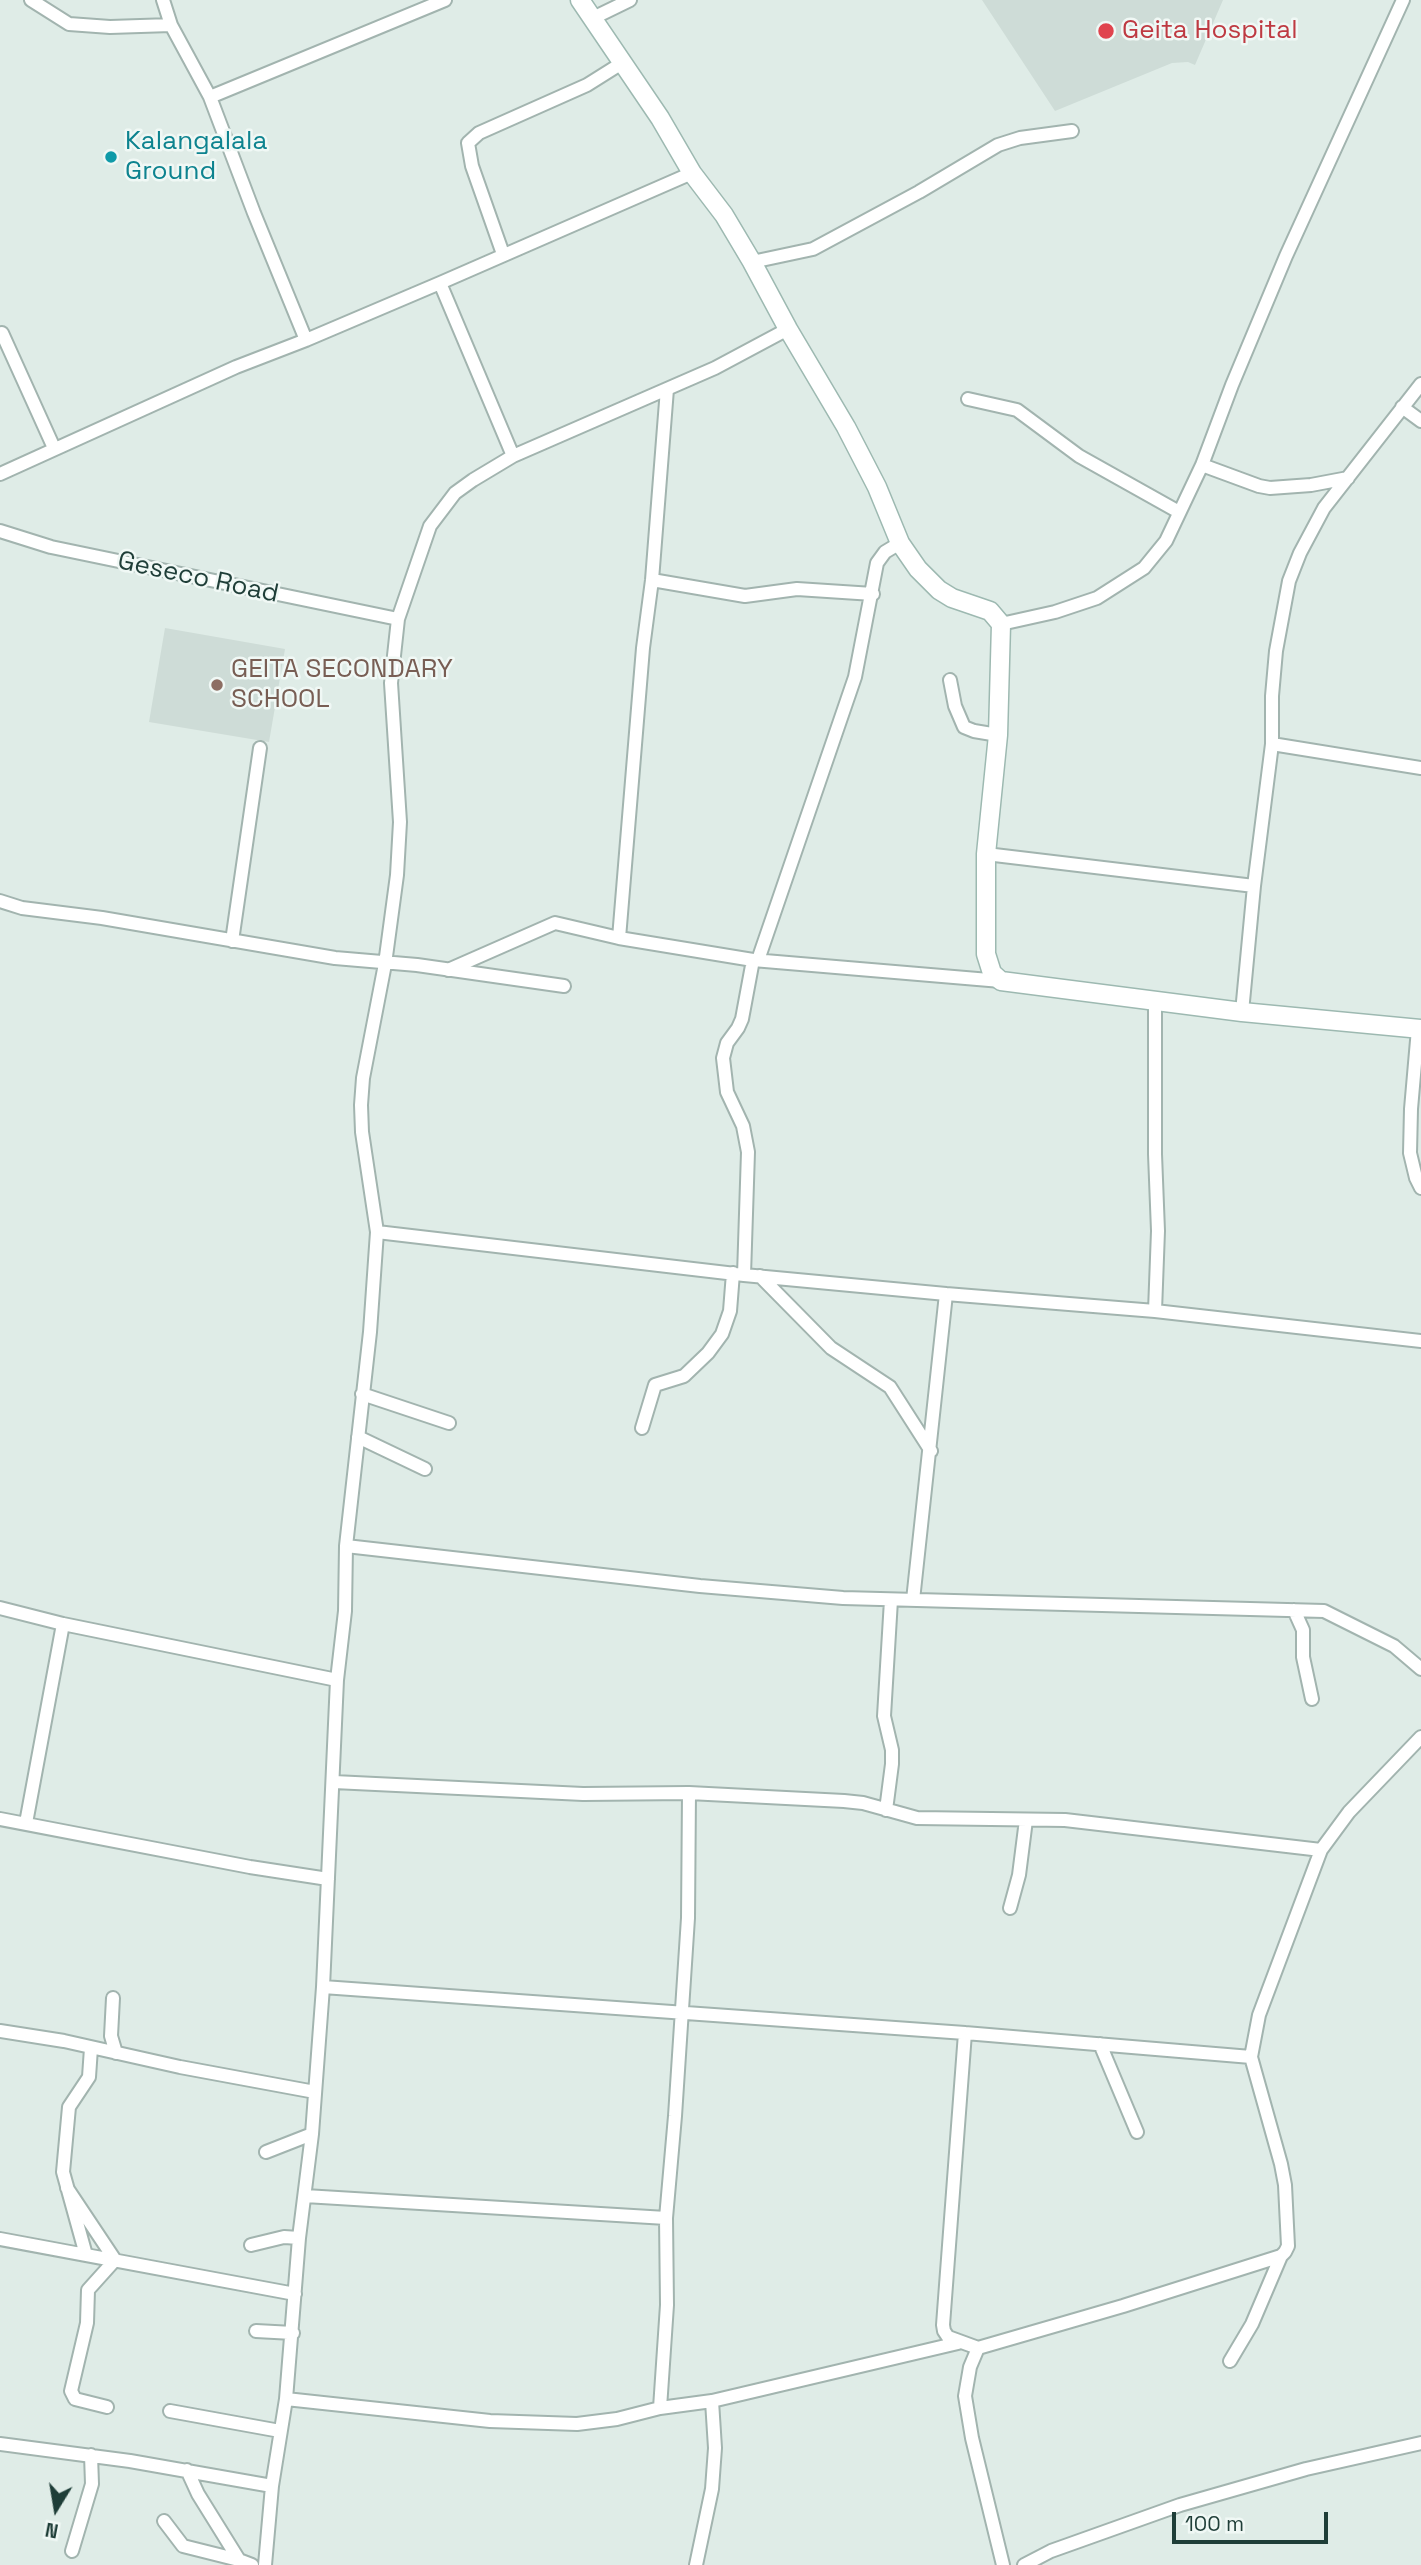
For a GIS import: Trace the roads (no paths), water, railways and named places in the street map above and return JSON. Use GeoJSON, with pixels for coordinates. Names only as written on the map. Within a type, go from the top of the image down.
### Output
{"type":"FeatureCollection","features":[{"type":"Feature","properties":{"kind":"street"},"geometry":{"type":"LineString","coordinates":[[31,0],[69,24],[110,27],[171,25]]}},
{"type":"Feature","properties":{"kind":"street"},"geometry":{"type":"LineString","coordinates":[[164,0],[171,25],[210,97],[306,340]]}},
{"type":"Feature","properties":{"kind":"street"},"geometry":{"type":"LineString","coordinates":[[210,97],[445,0]]}},
{"type":"Feature","properties":{"kind":"street"},"geometry":{"type":"LineString","coordinates":[[580,0],[752,261],[788,329],[846,427],[901,542],[918,569],[939,590],[952,598],[990,611],[1001,624],[998,735],[986,854],[986,954],[992,974],[1001,981]]}},
{"type":"Feature","properties":{"kind":"street"},"geometry":{"type":"LineString","coordinates":[[591,19],[630,0]]}},
{"type":"Feature","properties":{"kind":"street"},"geometry":{"type":"LineString","coordinates":[[1001,624],[1055,612],[1097,598],[1124,582],[1155,556],[1166,541],[1202,465],[1286,256],[1403,0]]}},
{"type":"Feature","properties":{"kind":"street"},"geometry":{"type":"LineString","coordinates":[[503,254],[472,166],[468,143],[479,133],[587,85],[622,64]]}},
{"type":"Feature","properties":{"kind":"street"},"geometry":{"type":"LineString","coordinates":[[752,261],[813,249],[919,192],[998,145],[1020,138],[1072,131]]}},
{"type":"Feature","properties":{"kind":"street"},"geometry":{"type":"LineString","coordinates":[[0,474],[236,367],[440,283],[692,173]]}},
{"type":"Feature","properties":{"kind":"street"},"geometry":{"type":"LineString","coordinates":[[440,283],[513,456]]}},
{"type":"Feature","properties":{"kind":"street"},"geometry":{"type":"LineString","coordinates":[[265,2565],[272,2486],[286,2399],[299,2238],[312,2134],[323,1987],[337,1680],[345,1611],[346,1546],[370,1332],[377,1232],[362,1132],[361,1105],[363,1078],[385,964],[397,875],[400,822],[391,683],[398,619],[430,526],[442,508],[473,480],[513,456],[715,368],[788,329]]}},
{"type":"Feature","properties":{"kind":"street"},"geometry":{"type":"LineString","coordinates":[[2,333],[54,448]]}},
{"type":"Feature","properties":{"kind":"street"},"geometry":{"type":"LineString","coordinates":[[1242,1012],[1272,744],[1276,651],[1289,581],[1300,553],[1324,508],[1421,384]]}},
{"type":"Feature","properties":{"kind":"street"},"geometry":{"type":"LineString","coordinates":[[619,938],[667,389]]}},
{"type":"Feature","properties":{"kind":"street"},"geometry":{"type":"LineString","coordinates":[[968,399],[1003,405],[1017,411],[1079,456],[1180,512]]}},
{"type":"Feature","properties":{"kind":"street"},"geometry":{"type":"LineString","coordinates":[[1402,407],[1421,421]]}},
{"type":"Feature","properties":{"kind":"street"},"geometry":{"type":"LineString","coordinates":[[1202,465],[1270,488],[1311,485],[1348,478]]}},
{"type":"Feature","properties":{"kind":"street","name":"Geseco Road"},"geometry":{"type":"LineString","coordinates":[[0,531],[51,547],[398,619]]}},
{"type":"Feature","properties":{"kind":"street"},"geometry":{"type":"LineString","coordinates":[[642,1427],[655,1385],[684,1376],[708,1353],[722,1334],[730,1311],[738,1274],[748,1152],[743,1126],[727,1092],[723,1058],[727,1043],[742,1018],[756,960],[853,684],[880,556],[901,542]]}},
{"type":"Feature","properties":{"kind":"street"},"geometry":{"type":"LineString","coordinates":[[652,580],[745,596],[797,589],[873,594]]}},
{"type":"Feature","properties":{"kind":"street"},"geometry":{"type":"LineString","coordinates":[[950,680],[955,706],[964,727],[998,735]]}},
{"type":"Feature","properties":{"kind":"street"},"geometry":{"type":"LineString","coordinates":[[1272,744],[1421,768]]}},
{"type":"Feature","properties":{"kind":"street"},"geometry":{"type":"LineString","coordinates":[[232,941],[260,748]]}},
{"type":"Feature","properties":{"kind":"street"},"geometry":{"type":"LineString","coordinates":[[986,854],[1254,886]]}},
{"type":"Feature","properties":{"kind":"street"},"geometry":{"type":"LineString","coordinates":[[0,901],[22,908],[102,918],[232,941],[385,964],[564,986]]}},
{"type":"Feature","properties":{"kind":"street"},"geometry":{"type":"LineString","coordinates":[[448,970],[555,923],[619,938],[756,960],[1001,981],[1242,1012],[1420,1029],[1411,1109],[1410,1153],[1421,1188]]}},
{"type":"Feature","properties":{"kind":"street"},"geometry":{"type":"LineString","coordinates":[[1155,1000],[1154,1154],[1158,1231],[1155,1311]]}},
{"type":"Feature","properties":{"kind":"street"},"geometry":{"type":"LineString","coordinates":[[377,1232],[738,1274],[1155,1311],[1421,1341]]}},
{"type":"Feature","properties":{"kind":"street"},"geometry":{"type":"LineString","coordinates":[[760,1276],[838,1354],[893,1390],[931,1451]]}},
{"type":"Feature","properties":{"kind":"street"},"geometry":{"type":"LineString","coordinates":[[913,1600],[946,1294]]}},
{"type":"Feature","properties":{"kind":"street"},"geometry":{"type":"LineString","coordinates":[[362,1394],[449,1423]]}},
{"type":"Feature","properties":{"kind":"street"},"geometry":{"type":"LineString","coordinates":[[358,1437],[425,1469]]}},
{"type":"Feature","properties":{"kind":"street"},"geometry":{"type":"LineString","coordinates":[[346,1546],[772,1593],[891,1600],[1324,1611],[1394,1646],[1421,1669]]}},
{"type":"Feature","properties":{"kind":"street"},"geometry":{"type":"LineString","coordinates":[[886,1810],[892,1764],[892,1750],[884,1716],[891,1600]]}},
{"type":"Feature","properties":{"kind":"street"},"geometry":{"type":"LineString","coordinates":[[0,1608],[63,1624],[337,1680]]}},
{"type":"Feature","properties":{"kind":"street"},"geometry":{"type":"LineString","coordinates":[[1294,1610],[1303,1630],[1303,1657],[1312,1699]]}},
{"type":"Feature","properties":{"kind":"street"},"geometry":{"type":"LineString","coordinates":[[26,1823],[63,1624]]}},
{"type":"Feature","properties":{"kind":"street"},"geometry":{"type":"LineString","coordinates":[[1230,2361],[1252,2324],[1281,2256],[1288,2246],[1285,2185],[1251,2057],[1259,2015],[1321,1850],[1349,1812],[1421,1737]]}},
{"type":"Feature","properties":{"kind":"street"},"geometry":{"type":"LineString","coordinates":[[334,1782],[583,1794],[689,1793],[844,1801],[863,1803],[917,1818],[1099,1824],[1321,1850]]}},
{"type":"Feature","properties":{"kind":"street"},"geometry":{"type":"LineString","coordinates":[[660,2408],[667,2305],[666,2218],[688,1918],[689,1793]]}},
{"type":"Feature","properties":{"kind":"street"},"geometry":{"type":"LineString","coordinates":[[0,1819],[250,1867],[328,1879]]}},
{"type":"Feature","properties":{"kind":"street"},"geometry":{"type":"LineString","coordinates":[[1010,1908],[1019,1875],[1026,1820]]}},
{"type":"Feature","properties":{"kind":"street"},"geometry":{"type":"LineString","coordinates":[[323,1987],[965,2033],[1251,2057]]}},
{"type":"Feature","properties":{"kind":"street"},"geometry":{"type":"LineString","coordinates":[[113,1998],[111,2036],[116,2053]]}},
{"type":"Feature","properties":{"kind":"street"},"geometry":{"type":"LineString","coordinates":[[0,2031],[315,2092]]}},
{"type":"Feature","properties":{"kind":"street"},"geometry":{"type":"LineString","coordinates":[[965,2033],[943,2325],[948,2337],[958,2343],[978,2348],[1281,2256]]}},
{"type":"Feature","properties":{"kind":"street"},"geometry":{"type":"LineString","coordinates":[[1100,2044],[1137,2132]]}},
{"type":"Feature","properties":{"kind":"street"},"geometry":{"type":"LineString","coordinates":[[86,2255],[63,2172],[68,2107],[89,2077],[91,2048]]}},
{"type":"Feature","properties":{"kind":"street"},"geometry":{"type":"LineString","coordinates":[[267,2152],[312,2134]]}},
{"type":"Feature","properties":{"kind":"street"},"geometry":{"type":"LineString","coordinates":[[67,2188],[116,2260]]}},
{"type":"Feature","properties":{"kind":"street"},"geometry":{"type":"LineString","coordinates":[[305,2196],[666,2218]]}},
{"type":"Feature","properties":{"kind":"street"},"geometry":{"type":"LineString","coordinates":[[251,2245],[284,2237],[299,2238]]}},
{"type":"Feature","properties":{"kind":"street"},"geometry":{"type":"LineString","coordinates":[[0,2239],[295,2294]]}},
{"type":"Feature","properties":{"kind":"street"},"geometry":{"type":"LineString","coordinates":[[107,2407],[75,2399],[71,2391],[87,2323],[88,2290],[116,2260]]}},
{"type":"Feature","properties":{"kind":"street"},"geometry":{"type":"LineString","coordinates":[[256,2331],[293,2333]]}},
{"type":"Feature","properties":{"kind":"street"},"geometry":{"type":"LineString","coordinates":[[286,2399],[489,2421],[577,2424],[712,2401],[958,2343]]}},
{"type":"Feature","properties":{"kind":"street"},"geometry":{"type":"LineString","coordinates":[[978,2348],[970,2367],[965,2396],[1003,2565]]}},
{"type":"Feature","properties":{"kind":"street"},"geometry":{"type":"LineString","coordinates":[[696,2565],[712,2489],[715,2448],[712,2401]]}},
{"type":"Feature","properties":{"kind":"street"},"geometry":{"type":"LineString","coordinates":[[170,2412],[280,2431]]}},
{"type":"Feature","properties":{"kind":"street"},"geometry":{"type":"LineString","coordinates":[[1024,2565],[1064,2546],[1180,2505],[1306,2469],[1421,2443]]}},
{"type":"Feature","properties":{"kind":"street"},"geometry":{"type":"LineString","coordinates":[[0,2444],[91,2455],[272,2486]]}},
{"type":"Feature","properties":{"kind":"street"},"geometry":{"type":"LineString","coordinates":[[72,2551],[92,2484],[91,2455]]}},
{"type":"Feature","properties":{"kind":"street"},"geometry":{"type":"LineString","coordinates":[[187,2470],[198,2494],[246,2563]]}},
{"type":"Feature","properties":{"kind":"street"},"geometry":{"type":"LineString","coordinates":[[164,2522],[183,2546],[246,2563]]}},
{"type":"Feature","properties":{"kind":"place","name":"Geita Hospital"},"geometry":{"type":"Point","coordinates":[1106,31]}},
{"type":"Feature","properties":{"kind":"place","name":"Kalangalala Ground"},"geometry":{"type":"Point","coordinates":[111,157]}},
{"type":"Feature","properties":{"kind":"place","name":"GEITA SECONDARY SCHOOL"},"geometry":{"type":"Point","coordinates":[217,685]}}]}
